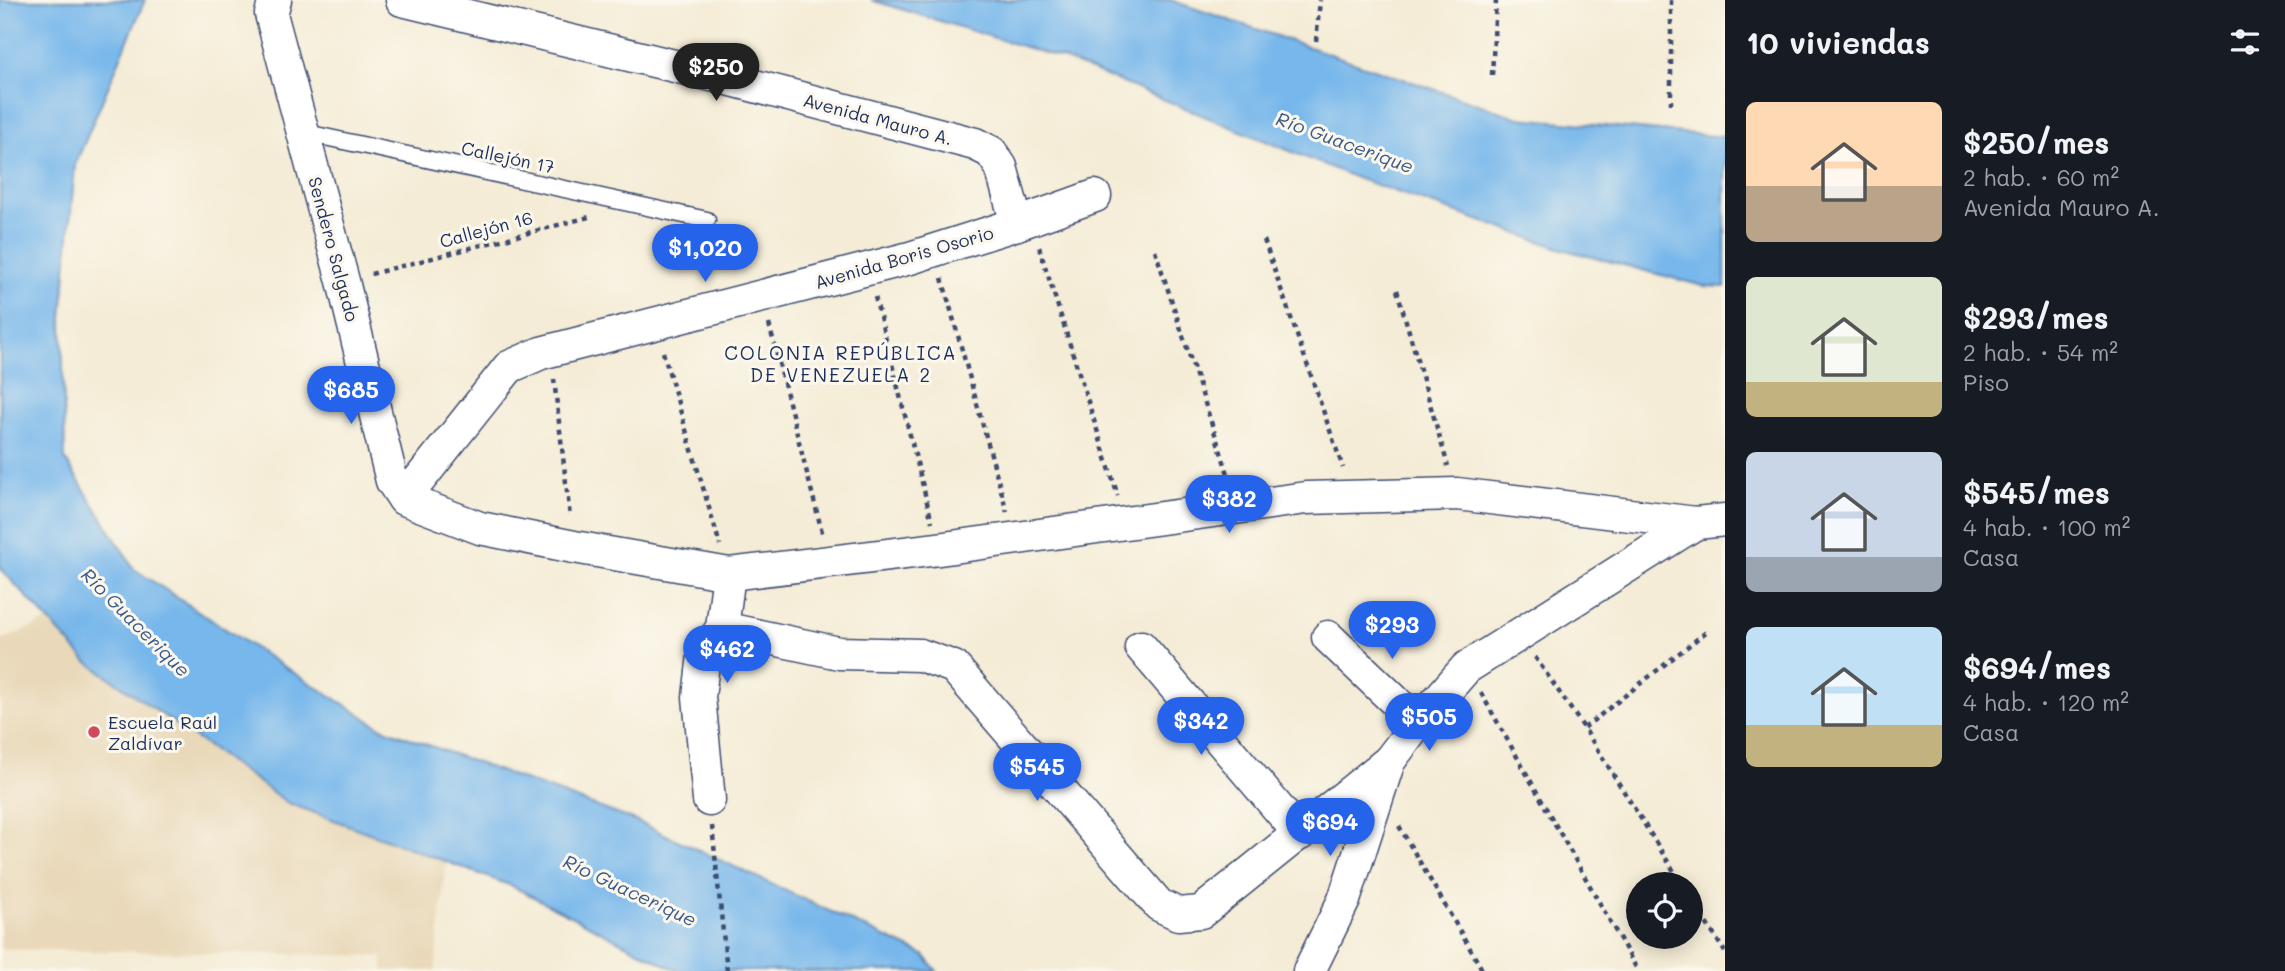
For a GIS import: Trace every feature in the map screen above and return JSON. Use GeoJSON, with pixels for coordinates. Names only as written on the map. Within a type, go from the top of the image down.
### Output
{"type":"FeatureCollection","features":[{"type":"Feature","properties":{"kind":"street","name":"Sendero Salgado"},"geometry":{"type":"LineString","coordinates":[[275,0],[271,14],[343,281],[392,481],[404,499]]}},
{"type":"Feature","properties":{"kind":"street","name":"Avenida Mauro A."},"geometry":{"type":"LineString","coordinates":[[402,0],[715,76],[975,144],[991,152],[1001,167],[1024,222]]}},
{"type":"Feature","properties":{"kind":"street","name":"Avenida Boris Osorio"},"geometry":{"type":"LineString","coordinates":[[404,499],[509,367],[551,351],[934,250],[1095,196]]}},
{"type":"Feature","properties":{"kind":"street"},"geometry":{"type":"LineString","coordinates":[[404,499],[480,528],[729,574],[939,549],[1306,498],[1353,495],[1457,494],[1711,521]]}},
{"type":"Feature","properties":{"kind":"street"},"geometry":{"type":"LineString","coordinates":[[722,628],[839,653],[920,655],[954,667],[1159,905],[1178,914],[1201,912],[1389,761],[1466,668],[1519,633],[1711,521]]}},
{"type":"Feature","properties":{"kind":"street"},"geometry":{"type":"LineString","coordinates":[[709,800],[699,697],[704,655],[722,628],[729,574]]}},
{"type":"Feature","properties":{"kind":"street"},"geometry":{"type":"LineString","coordinates":[[1328,637],[1418,723]]}},
{"type":"Feature","properties":{"kind":"street"},"geometry":{"type":"LineString","coordinates":[[1142,647],[1300,834]]}},
{"type":"Feature","properties":{"kind":"street"},"geometry":{"type":"LineString","coordinates":[[1309,971],[1344,900],[1389,761]]}},
{"type":"Feature","properties":{"kind":"lane","name":"Callejón 17"},"geometry":{"type":"LineString","coordinates":[[302,132],[707,220]]}},
{"type":"Feature","properties":{"kind":"path"},"geometry":{"type":"LineString","coordinates":[[1316,41],[1320,0]]}},
{"type":"Feature","properties":{"kind":"path"},"geometry":{"type":"LineString","coordinates":[[1492,75],[1496,0]]}},
{"type":"Feature","properties":{"kind":"path"},"geometry":{"type":"LineString","coordinates":[[1671,0],[1671,104]]}},
{"type":"Feature","properties":{"kind":"path","name":"Callejón 16"},"geometry":{"type":"LineString","coordinates":[[343,281],[636,205]]}},
{"type":"Feature","properties":{"kind":"path"},"geometry":{"type":"LineString","coordinates":[[1024,222],[1126,522]]}},
{"type":"Feature","properties":{"kind":"path"},"geometry":{"type":"LineString","coordinates":[[1264,240],[1353,495]]}},
{"type":"Feature","properties":{"kind":"path"},"geometry":{"type":"LineString","coordinates":[[934,250],[1014,538]]}},
{"type":"Feature","properties":{"kind":"path"},"geometry":{"type":"LineString","coordinates":[[1155,250],[1240,507]]}},
{"type":"Feature","properties":{"kind":"path"},"geometry":{"type":"LineString","coordinates":[[867,268],[939,549]]}},
{"type":"Feature","properties":{"kind":"path"},"geometry":{"type":"LineString","coordinates":[[1397,290],[1457,494]]}},
{"type":"Feature","properties":{"kind":"path"},"geometry":{"type":"LineString","coordinates":[[762,296],[830,563]]}},
{"type":"Feature","properties":{"kind":"path"},"geometry":{"type":"LineString","coordinates":[[655,324],[729,574]]}},
{"type":"Feature","properties":{"kind":"path"},"geometry":{"type":"LineString","coordinates":[[551,351],[574,547]]}},
{"type":"Feature","properties":{"kind":"path"},"geometry":{"type":"LineString","coordinates":[[1584,728],[1706,632]]}},
{"type":"Feature","properties":{"kind":"path"},"geometry":{"type":"LineString","coordinates":[[1519,633],[1584,728],[1674,872]]}},
{"type":"Feature","properties":{"kind":"path"},"geometry":{"type":"LineString","coordinates":[[1466,668],[1638,971]]}},
{"type":"Feature","properties":{"kind":"path"},"geometry":{"type":"LineString","coordinates":[[1379,792],[1482,971]]}},
{"type":"Feature","properties":{"kind":"path"},"geometry":{"type":"LineString","coordinates":[[709,800],[727,971]]}},
{"type":"Feature","properties":{"kind":"path"},"geometry":{"type":"LineString","coordinates":[[1703,918],[1725,952]]}},
{"type":"Feature","properties":{"kind":"shaded area","name":"Escuela Raúl Zaldívar"},"geometry":{"type":"Polygon","coordinates":[[[49,620],[87,661],[288,803],[446,862],[435,971],[383,971],[383,956],[0,949],[0,641],[49,620]]]}},
{"type":"Feature","properties":{"kind":"water","name":"Río Guacerique"},"geometry":{"type":"Polygon","coordinates":[[[0,0],[145,0],[75,165],[62,319],[65,459],[134,569],[382,728],[636,821],[924,955],[937,971],[678,971],[512,886],[288,803],[86,661],[0,568],[0,0]]]}},
{"type":"Feature","properties":{"kind":"water","name":"Río Guacerique"},"geometry":{"type":"Polygon","coordinates":[[[871,0],[1170,0],[1519,118],[1725,137],[1725,287],[1703,286],[1562,249],[1359,179],[1064,59],[871,0]]]}},
{"type":"Feature","properties":{"kind":"place","name":"Escuela Raúl Zaldívar"},"geometry":{"type":"Point","coordinates":[94,732]}},
{"type":"Feature","properties":{"kind":"district","name":"COLONIA REPÚBLICA DE VENEZUELA 2"},"geometry":{"type":"Point","coordinates":[841,363]}}]}
